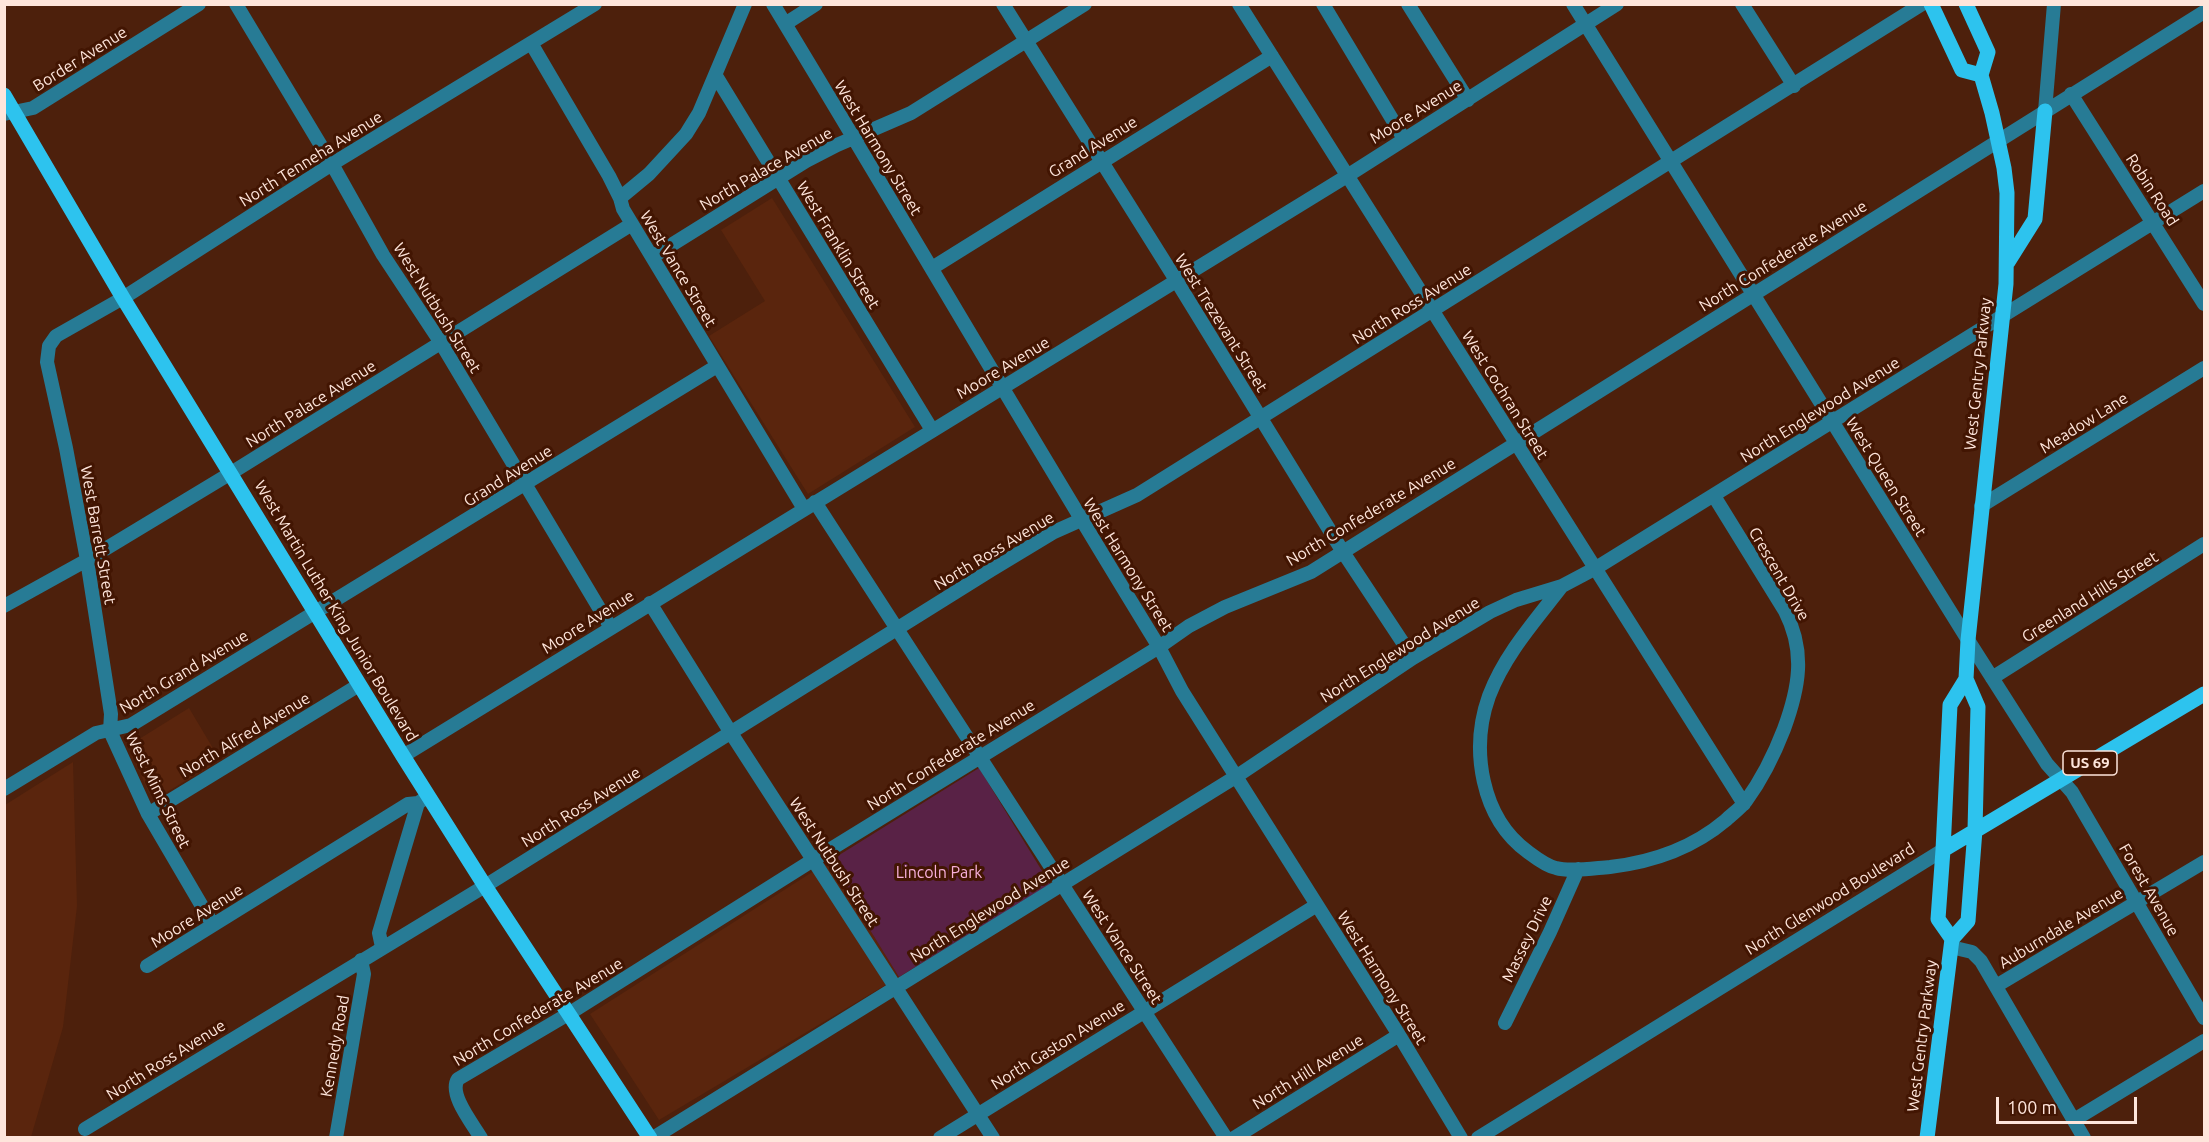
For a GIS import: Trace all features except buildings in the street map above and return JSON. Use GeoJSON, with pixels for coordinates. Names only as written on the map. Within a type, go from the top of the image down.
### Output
{"type":"FeatureCollection","features":[{"type":"Feature","properties":{"kind":"main road"},"geometry":{"type":"LineString","coordinates":[[1931,4],[1962,70],[1981,75]]}},
{"type":"Feature","properties":{"kind":"main road","name":"West Gentry Parkway"},"geometry":{"type":"LineString","coordinates":[[1927,1137],[1951,943],[1968,921],[1975,830],[1978,706],[1966,679],[1968,640],[2006,264],[2007,194],[1999,140],[1981,75],[1988,52],[1966,4]]}},
{"type":"Feature","properties":{"kind":"main road","name":"West Martin Luther King Junior Boulevard"},"geometry":{"type":"LineString","coordinates":[[4,95],[9,114],[404,756],[423,799],[485,886],[652,1137]]}},
{"type":"Feature","properties":{"kind":"main road"},"geometry":{"type":"LineString","coordinates":[[2006,264],[2035,219],[2045,111]]}},
{"type":"Feature","properties":{"kind":"main road","name":"West Gentry Parkway"},"geometry":{"type":"LineString","coordinates":[[1951,943],[1938,919],[1944,850],[1950,705],[1966,679]]}},
{"type":"Feature","properties":{"kind":"main road","name":"North Glenwood Boulevard"},"geometry":{"type":"LineString","coordinates":[[1944,850],[2205,694]]}},
{"type":"Feature","properties":{"kind":"street","name":"Border Avenue"},"geometry":{"type":"LineString","coordinates":[[9,114],[33,108],[199,4]]}},
{"type":"Feature","properties":{"kind":"street","name":"West Nutbush Street"},"geometry":{"type":"LineString","coordinates":[[236,4],[333,164],[383,255],[441,343],[611,628]]}},
{"type":"Feature","properties":{"kind":"street"},"geometry":{"type":"LineString","coordinates":[[566,4],[574,17]]}},
{"type":"Feature","properties":{"kind":"street","name":"North Tenneha Avenue"},"geometry":{"type":"LineString","coordinates":[[49,346],[56,336],[123,298],[333,164],[595,4]]}},
{"type":"Feature","properties":{"kind":"street"},"geometry":{"type":"LineString","coordinates":[[620,198],[650,174],[686,134],[699,113],[746,4]]}},
{"type":"Feature","properties":{"kind":"street","name":"West Harmony Street"},"geometry":{"type":"LineString","coordinates":[[773,4],[1002,389],[1159,647],[1182,691],[1461,1137]]}},
{"type":"Feature","properties":{"kind":"street"},"geometry":{"type":"LineString","coordinates":[[785,24],[816,4]]}},
{"type":"Feature","properties":{"kind":"street","name":"West Trezevant Street"},"geometry":{"type":"LineString","coordinates":[[1003,4],[1343,552],[1413,658]]}},
{"type":"Feature","properties":{"kind":"street","name":"North Palace Avenue"},"geometry":{"type":"LineString","coordinates":[[652,257],[778,177],[837,145],[911,113],[1085,4]]}},
{"type":"Feature","properties":{"kind":"street","name":"West Cochran Street"},"geometry":{"type":"LineString","coordinates":[[1239,4],[1744,804]]}},
{"type":"Feature","properties":{"kind":"street"},"geometry":{"type":"LineString","coordinates":[[1323,4],[1404,139]]}},
{"type":"Feature","properties":{"kind":"street"},"geometry":{"type":"LineString","coordinates":[[1408,4],[1468,100]]}},
{"type":"Feature","properties":{"kind":"street","name":"West Queen Street"},"geometry":{"type":"LineString","coordinates":[[1574,4],[1669,162],[1968,640],[2047,765],[2061,780]]}},
{"type":"Feature","properties":{"kind":"street","name":"Moore Avenue"},"geometry":{"type":"LineString","coordinates":[[404,756],[1347,176],[1617,4]]}},
{"type":"Feature","properties":{"kind":"street"},"geometry":{"type":"LineString","coordinates":[[1742,4],[1794,86]]}},
{"type":"Feature","properties":{"kind":"street","name":"North Ross Avenue"},"geometry":{"type":"LineString","coordinates":[[85,1129],[485,886],[1036,543],[1137,495],[1922,4]]}},
{"type":"Feature","properties":{"kind":"street"},"geometry":{"type":"LineString","coordinates":[[2045,111],[2054,4]]}},
{"type":"Feature","properties":{"kind":"street","name":"North Confederate Avenue"},"geometry":{"type":"LineString","coordinates":[[481,1137],[458,1099],[455,1083],[458,1078],[570,1013],[1159,647],[1189,626],[1225,607],[1311,572],[2205,12]]}},
{"type":"Feature","properties":{"kind":"street","name":"West Vance Street"},"geometry":{"type":"LineString","coordinates":[[531,43],[620,198],[622,209],[717,366],[810,505],[898,629],[1226,1137]]}},
{"type":"Feature","properties":{"kind":"street","name":"Grand Avenue"},"geometry":{"type":"LineString","coordinates":[[932,268],[1272,56]]}},
{"type":"Feature","properties":{"kind":"street","name":"West Franklin Street"},"geometry":{"type":"LineString","coordinates":[[716,76],[932,430]]}},
{"type":"Feature","properties":{"kind":"street","name":"Robin Road"},"geometry":{"type":"LineString","coordinates":[[2071,94],[2205,304]]}},
{"type":"Feature","properties":{"kind":"street","name":"North Englewood Avenue"},"geometry":{"type":"LineString","coordinates":[[652,1137],[897,988],[1237,776],[1413,658],[1490,612],[1516,600],[1562,586],[1596,568],[2205,191]]}},
{"type":"Feature","properties":{"kind":"street","name":"North Palace Avenue"},"geometry":{"type":"LineString","coordinates":[[5,603],[87,560],[231,473],[632,224]]}},
{"type":"Feature","properties":{"kind":"street","name":"West Barrett Street"},"geometry":{"type":"LineString","coordinates":[[49,346],[47,362],[87,560],[111,714],[110,731]]}},
{"type":"Feature","properties":{"kind":"street","name":"Grand Avenue"},"geometry":{"type":"LineString","coordinates":[[315,613],[717,366]]}},
{"type":"Feature","properties":{"kind":"street","name":"Meadow Lane"},"geometry":{"type":"LineString","coordinates":[[1981,506],[2205,368]]}},
{"type":"Feature","properties":{"kind":"street","name":"Crescent Drive"},"geometry":{"type":"LineString","coordinates":[[1562,586],[1509,655],[1488,698],[1481,746],[1482,770],[1487,797],[1496,816],[1521,847],[1556,868],[1622,866],[1683,849],[1713,830],[1744,804],[1762,776],[1777,748],[1793,698],[1800,656],[1792,624],[1785,611],[1713,496]]}},
{"type":"Feature","properties":{"kind":"street","name":"Greenland Hills Street"},"geometry":{"type":"LineString","coordinates":[[1992,678],[2205,544]]}},
{"type":"Feature","properties":{"kind":"street","name":"West Nutbush Street"},"geometry":{"type":"LineString","coordinates":[[650,603],[731,733],[993,1137]]}},
{"type":"Feature","properties":{"kind":"street","name":"North Grand Avenue"},"geometry":{"type":"LineString","coordinates":[[4,789],[86,738],[96,733],[131,725],[315,613]]}},
{"type":"Feature","properties":{"kind":"street","name":"North Alfred Avenue"},"geometry":{"type":"LineString","coordinates":[[148,814],[359,685]]}},
{"type":"Feature","properties":{"kind":"street","name":"West Mims Street"},"geometry":{"type":"LineString","coordinates":[[110,731],[148,814],[213,925]]}},
{"type":"Feature","properties":{"kind":"street","name":"Forest Avenue"},"geometry":{"type":"LineString","coordinates":[[2061,780],[2072,792],[2205,1018]]}},
{"type":"Feature","properties":{"kind":"street"},"geometry":{"type":"LineString","coordinates":[[382,947],[379,933],[423,799]]}},
{"type":"Feature","properties":{"kind":"street","name":"Moore Avenue"},"geometry":{"type":"LineString","coordinates":[[147,966],[408,804],[423,799]]}},
{"type":"Feature","properties":{"kind":"street","name":"North Glenwood Boulevard"},"geometry":{"type":"LineString","coordinates":[[1478,1137],[1944,850]]}},
{"type":"Feature","properties":{"kind":"street","name":"Auburndale Avenue"},"geometry":{"type":"LineString","coordinates":[[1996,986],[2205,862]]}},
{"type":"Feature","properties":{"kind":"street","name":"Massey Drive"},"geometry":{"type":"LineString","coordinates":[[1505,1023],[1550,933],[1578,869]]}},
{"type":"Feature","properties":{"kind":"street","name":"North Gaston Avenue"},"geometry":{"type":"LineString","coordinates":[[940,1137],[1317,905]]}},
{"type":"Feature","properties":{"kind":"street"},"geometry":{"type":"LineString","coordinates":[[1951,943],[1972,952],[1981,961],[2084,1137]]}},
{"type":"Feature","properties":{"kind":"street","name":"Kennedy Road"},"geometry":{"type":"LineString","coordinates":[[336,1137],[364,974],[361,960]]}},
{"type":"Feature","properties":{"kind":"street","name":"North Hill Avenue"},"geometry":{"type":"LineString","coordinates":[[1234,1137],[1399,1035]]}},
{"type":"Feature","properties":{"kind":"street"},"geometry":{"type":"LineString","coordinates":[[2074,1120],[2205,1041]]}},
{"type":"Feature","properties":{"kind":"shaded area"},"geometry":{"type":"Polygon","coordinates":[[[772,198],[915,427],[808,494],[709,336],[765,301],[721,230],[772,198]]]}},
{"type":"Feature","properties":{"kind":"shaded area"},"geometry":{"type":"Polygon","coordinates":[[[189,708],[220,760],[162,795],[158,788],[149,793],[128,746],[189,708]]]}},
{"type":"Feature","properties":{"kind":"shaded area"},"geometry":{"type":"Polygon","coordinates":[[[73,762],[77,906],[63,1027],[31,1137],[5,1137],[5,805],[73,762]]]}},
{"type":"Feature","properties":{"kind":"shaded area"},"geometry":{"type":"Polygon","coordinates":[[[828,862],[899,977],[659,1120],[590,1014],[828,862]]]}},
{"type":"Feature","properties":{"kind":"green space","name":"Lincoln Park"},"geometry":{"type":"Polygon","coordinates":[[[979,768],[1050,884],[899,977],[828,862],[979,768]]]}}]}
